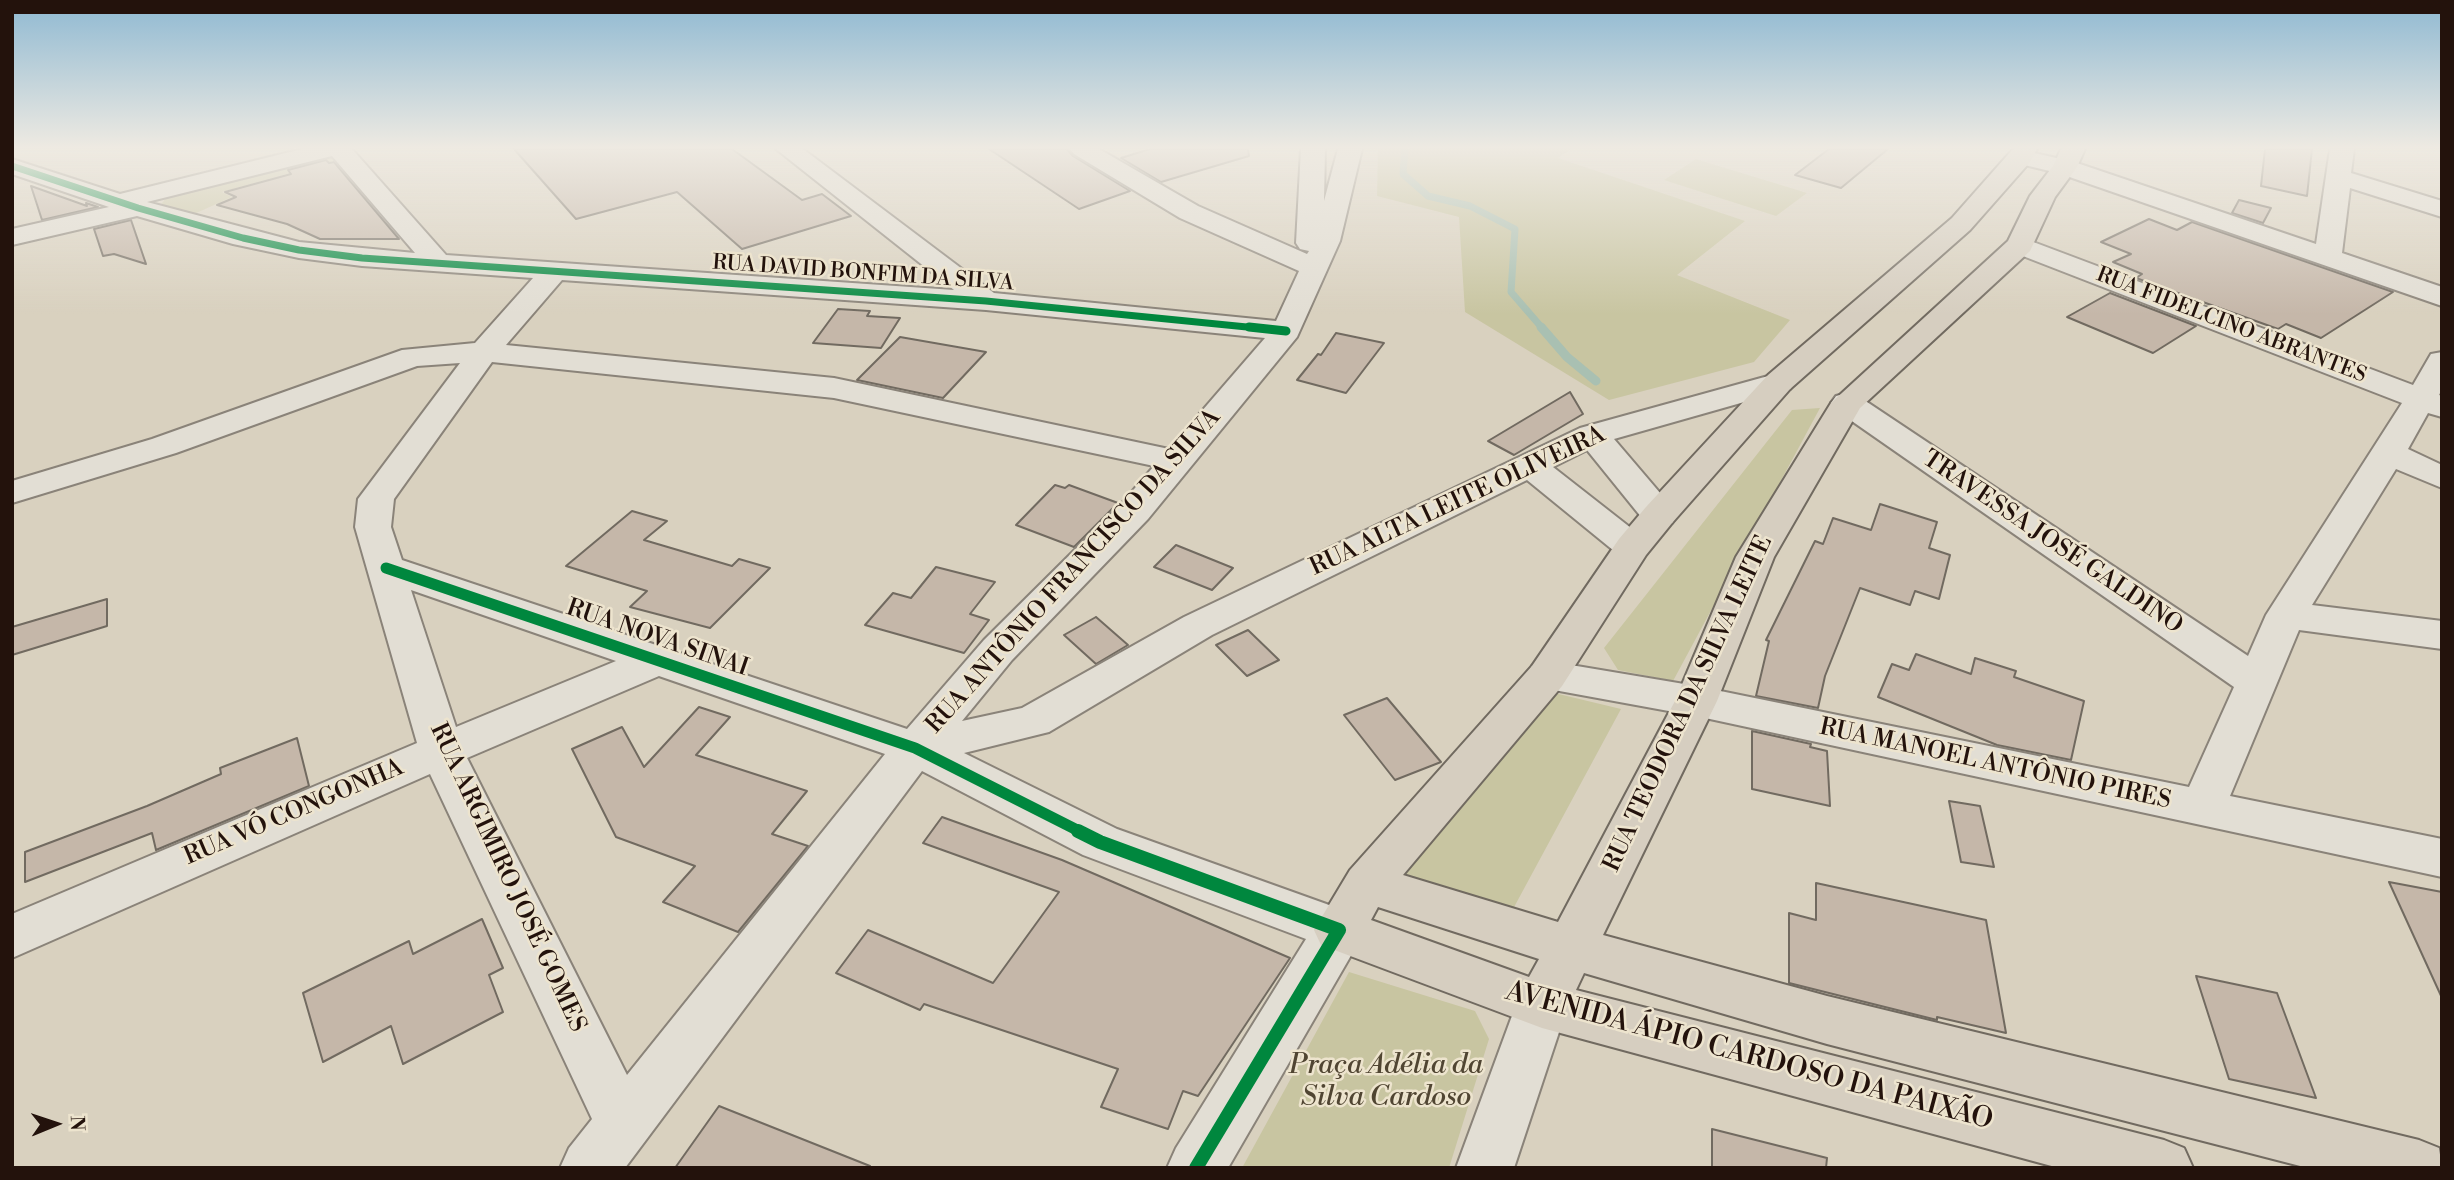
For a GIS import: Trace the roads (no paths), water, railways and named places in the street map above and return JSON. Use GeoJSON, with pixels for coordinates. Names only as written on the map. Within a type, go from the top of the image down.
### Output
{"type":"FeatureCollection","features":[{"type":"Feature","properties":{"kind":"main road","name":"RUA ALTA LEITE OLIVEIRA"},"geometry":{"type":"LineString","coordinates":[[1847,403],[1991,235],[2003,204]]}},
{"type":"Feature","properties":{"kind":"main road","name":"RUA ALTA LEITE OLIVEIRA"},"geometry":{"type":"LineString","coordinates":[[1780,382],[2032,204]]}},
{"type":"Feature","properties":{"kind":"main road"},"geometry":{"type":"LineString","coordinates":[[1339,930],[1367,884],[1547,676],[1632,547],[1780,382]]}},
{"type":"Feature","properties":{"kind":"main road","name":"RUA TEODORA DA SILVA LEITE"},"geometry":{"type":"LineString","coordinates":[[1542,1005],[1696,701],[1755,557],[1847,403]]}},
{"type":"Feature","properties":{"kind":"main road"},"geometry":{"type":"LineString","coordinates":[[1367,884],[1572,948],[1840,1024],[2419,1168]]}},
{"type":"Feature","properties":{"kind":"main road","name":"AVENIDA ÁPIO CARDOSO DA PAIXÃO"},"geometry":{"type":"LineString","coordinates":[[1339,930],[1542,1005],[2164,1168]]}},
{"type":"Feature","properties":{"kind":"street"},"geometry":{"type":"LineString","coordinates":[[12,237],[131,204]]}},
{"type":"Feature","properties":{"kind":"street"},"geometry":{"type":"LineString","coordinates":[[387,204],[438,263]]}},
{"type":"Feature","properties":{"kind":"street"},"geometry":{"type":"LineString","coordinates":[[860,204],[986,301]]}},
{"type":"Feature","properties":{"kind":"street"},"geometry":{"type":"LineString","coordinates":[[1176,204],[1316,268]]}},
{"type":"Feature","properties":{"kind":"street"},"geometry":{"type":"LineString","coordinates":[[1310,204],[1309,255],[1316,268]]}},
{"type":"Feature","properties":{"kind":"street","name":"RUA ANTÔNIO FRANCISCO DA SILVA"},"geometry":{"type":"LineString","coordinates":[[589,1168],[915,748],[999,650],[1135,511],[1286,331],[1327,241],[1336,204]]}},
{"type":"Feature","properties":{"kind":"street"},"geometry":{"type":"LineString","coordinates":[[2190,204],[2442,298]]}},
{"type":"Feature","properties":{"kind":"street"},"geometry":{"type":"LineString","coordinates":[[2328,257],[2336,204]]}},
{"type":"Feature","properties":{"kind":"street","name":"RUA DAVID BONFIM DA SILVA"},"geometry":{"type":"LineString","coordinates":[[128,205],[243,238],[299,250],[554,272],[986,301],[1286,331]]}},
{"type":"Feature","properties":{"kind":"street","name":"RUA FIDELCINO ABRANTES"},"geometry":{"type":"LineString","coordinates":[[1991,235],[2432,403]]}},
{"type":"Feature","properties":{"kind":"street","name":"RUA ARGIMIRO JOSÉ GOMES"},"geometry":{"type":"LineString","coordinates":[[554,272],[484,352],[376,499],[373,527],[442,750],[623,1125]]}},
{"type":"Feature","properties":{"kind":"street"},"geometry":{"type":"LineString","coordinates":[[12,492],[164,446],[413,357],[484,352],[834,387],[1177,461]]}},
{"type":"Feature","properties":{"kind":"street"},"geometry":{"type":"LineString","coordinates":[[2202,809],[2286,615],[2389,453],[2432,403],[2442,361]]}},
{"type":"Feature","properties":{"kind":"street","name":"RUA ALTA LEITE OLIVEIRA"},"geometry":{"type":"LineString","coordinates":[[915,748],[1034,721],[1198,626],[1592,435],[1780,382]]}},
{"type":"Feature","properties":{"kind":"street","name":"TRAVESSA JOSÉ GALDINO"},"geometry":{"type":"LineString","coordinates":[[1847,403],[2258,683]]}},
{"type":"Feature","properties":{"kind":"street"},"geometry":{"type":"LineString","coordinates":[[1592,435],[1659,515]]}},
{"type":"Feature","properties":{"kind":"street"},"geometry":{"type":"LineString","coordinates":[[2389,453],[2442,478]]}},
{"type":"Feature","properties":{"kind":"street"},"geometry":{"type":"LineString","coordinates":[[1530,465],[1632,547]]}},
{"type":"Feature","properties":{"kind":"street","name":"RUA NOVA SINAI"},"geometry":{"type":"LineString","coordinates":[[386,568],[915,748]]}},
{"type":"Feature","properties":{"kind":"street"},"geometry":{"type":"LineString","coordinates":[[2286,615],[2442,635]]}},
{"type":"Feature","properties":{"kind":"street","name":"RUA VÓ CONGONHA"},"geometry":{"type":"LineString","coordinates":[[12,937],[442,750],[656,661]]}},
{"type":"Feature","properties":{"kind":"street","name":"RUA MANOEL ANTÔNIO PIRES"},"geometry":{"type":"LineString","coordinates":[[1547,676],[1696,701],[2442,858]]}},
{"type":"Feature","properties":{"kind":"street","name":"AVENIDA ÁPIO CARDOSO DA PAIXÃO"},"geometry":{"type":"LineString","coordinates":[[915,748],[1100,842],[1339,930]]}},
{"type":"Feature","properties":{"kind":"street"},"geometry":{"type":"LineString","coordinates":[[1196,1168],[1339,930]]}},
{"type":"Feature","properties":{"kind":"street","name":"RUA TEODORA DA SILVA LEITE"},"geometry":{"type":"LineString","coordinates":[[1485,1168],[1542,1005]]}},
{"type":"Feature","properties":{"kind":"waterway"},"geometry":{"type":"LineString","coordinates":[[1462,204],[1515,229],[1511,292],[1543,329]]}},
{"type":"Feature","properties":{"kind":"waterway"},"geometry":{"type":"LineString","coordinates":[[1541,327],[1567,357],[1596,381]]}},
{"type":"Feature","properties":{"kind":"park label","name":"Praça Adélia da Silva Cardoso"},"geometry":{"type":"Point","coordinates":[1386,1082]}}]}
